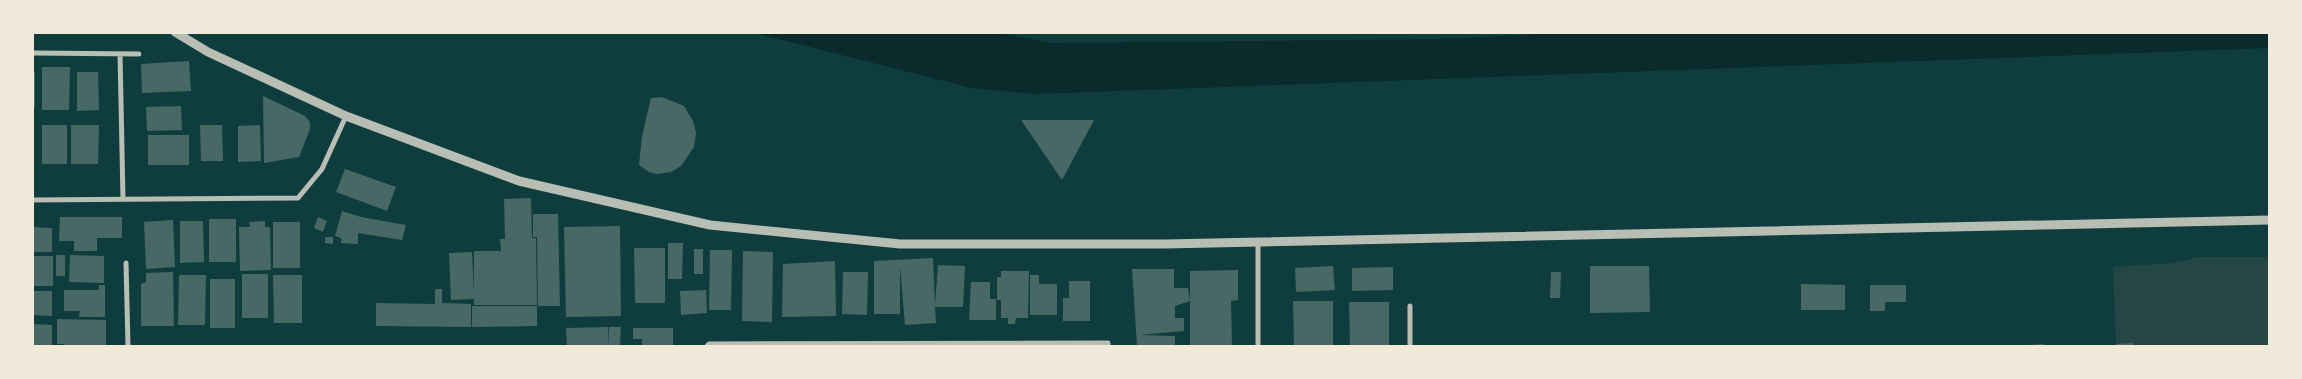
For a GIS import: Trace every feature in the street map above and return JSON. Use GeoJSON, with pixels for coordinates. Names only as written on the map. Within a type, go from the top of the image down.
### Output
{"type":"FeatureCollection","features":[{"type":"Feature","properties":{"kind":"street"},"geometry":{"type":"LineString","coordinates":[[175,32],[208,52],[346,116],[519,180],[710,225],[900,244],[1258,242],[2270,220]]}},
{"type":"Feature","properties":{"kind":"street"},"geometry":{"type":"LineString","coordinates":[[32,53],[139,54]]}},
{"type":"Feature","properties":{"kind":"street"},"geometry":{"type":"LineString","coordinates":[[120,54],[123,199]]}},
{"type":"Feature","properties":{"kind":"street"},"geometry":{"type":"LineString","coordinates":[[32,200],[298,198],[322,168],[346,116]]}},
{"type":"Feature","properties":{"kind":"street"},"geometry":{"type":"LineString","coordinates":[[1258,242],[1258,346]]}},
{"type":"Feature","properties":{"kind":"street"},"geometry":{"type":"LineString","coordinates":[[126,263],[128,346]]}},
{"type":"Feature","properties":{"kind":"street"},"geometry":{"type":"LineString","coordinates":[[1410,306],[1410,346]]}},
{"type":"Feature","properties":{"kind":"street"},"geometry":{"type":"LineString","coordinates":[[707,346],[710,344],[1108,343],[1108,346]]}},
{"type":"Feature","properties":{"kind":"shaded area"},"geometry":{"type":"Polygon","coordinates":[[[1581,32],[2269,32],[2270,48],[1034,94],[972,88],[755,33],[1000,33],[1051,43],[1440,39],[1581,32]]]}},
{"type":"Feature","properties":{"kind":"shaded area"},"geometry":{"type":"Polygon","coordinates":[[[2200,257],[2269,257],[2269,346],[2116,346],[2113,267],[2173,263],[2200,257]]]}},
{"type":"Feature","properties":{"kind":"building"},"geometry":{"type":"Polygon","coordinates":[[[189,61],[191,91],[142,93],[141,64],[189,61]]]}},
{"type":"Feature","properties":{"kind":"building"},"geometry":{"type":"Polygon","coordinates":[[[42,67],[70,67],[69,110],[42,110],[42,67]]]}},
{"type":"Feature","properties":{"kind":"building"},"geometry":{"type":"Polygon","coordinates":[[[32,72],[35,72],[35,107],[32,107],[32,72]]]}},
{"type":"Feature","properties":{"kind":"building"},"geometry":{"type":"Polygon","coordinates":[[[77,72],[98,72],[99,110],[77,111],[77,72]]]}},
{"type":"Feature","properties":{"kind":"building"},"geometry":{"type":"Polygon","coordinates":[[[263,96],[305,116],[310,122],[310,129],[299,157],[264,163],[263,96]]]}},
{"type":"Feature","properties":{"kind":"building"},"geometry":{"type":"Polygon","coordinates":[[[662,97],[684,106],[693,121],[696,133],[694,147],[681,166],[671,172],[657,174],[649,172],[639,165],[642,136],[651,98],[662,97]]]}},
{"type":"Feature","properties":{"kind":"building"},"geometry":{"type":"Polygon","coordinates":[[[181,106],[182,130],[147,131],[146,107],[181,106]]]}},
{"type":"Feature","properties":{"kind":"building"},"geometry":{"type":"Polygon","coordinates":[[[1021,120],[1094,120],[1062,180],[1021,120]]]}},
{"type":"Feature","properties":{"kind":"building"},"geometry":{"type":"Polygon","coordinates":[[[42,125],[67,125],[67,164],[42,164],[42,125]]]}},
{"type":"Feature","properties":{"kind":"building"},"geometry":{"type":"Polygon","coordinates":[[[71,125],[99,125],[98,164],[71,164],[71,125]]]}},
{"type":"Feature","properties":{"kind":"building"},"geometry":{"type":"Polygon","coordinates":[[[200,125],[222,125],[223,161],[201,161],[200,125]]]}},
{"type":"Feature","properties":{"kind":"building"},"geometry":{"type":"Polygon","coordinates":[[[260,125],[261,161],[238,162],[238,126],[260,125]]]}},
{"type":"Feature","properties":{"kind":"building"},"geometry":{"type":"Polygon","coordinates":[[[148,135],[189,135],[189,165],[148,165],[148,135]]]}},
{"type":"Feature","properties":{"kind":"building"},"geometry":{"type":"Polygon","coordinates":[[[345,169],[396,187],[387,211],[336,192],[345,169]]]}},
{"type":"Feature","properties":{"kind":"building"},"geometry":{"type":"Polygon","coordinates":[[[531,198],[532,238],[536,238],[537,305],[474,305],[474,299],[451,300],[449,253],[472,252],[474,292],[474,251],[501,251],[500,239],[505,239],[504,199],[531,198]]]}},
{"type":"Feature","properties":{"kind":"building"},"geometry":{"type":"Polygon","coordinates":[[[342,211],[361,217],[406,225],[402,240],[358,233],[358,244],[341,243],[341,238],[335,236],[342,211]]]}},
{"type":"Feature","properties":{"kind":"building"},"geometry":{"type":"Polygon","coordinates":[[[533,214],[558,214],[560,306],[538,306],[537,237],[533,237],[533,214]]]}},
{"type":"Feature","properties":{"kind":"building"},"geometry":{"type":"Polygon","coordinates":[[[60,217],[122,217],[122,238],[97,238],[97,251],[74,251],[74,241],[59,241],[60,217]]]}},
{"type":"Feature","properties":{"kind":"building"},"geometry":{"type":"Polygon","coordinates":[[[318,217],[327,221],[323,232],[314,228],[318,217]]]}},
{"type":"Feature","properties":{"kind":"building"},"geometry":{"type":"Polygon","coordinates":[[[209,219],[236,219],[236,262],[209,262],[209,219]]]}},
{"type":"Feature","properties":{"kind":"building"},"geometry":{"type":"Polygon","coordinates":[[[173,220],[175,267],[146,269],[144,222],[173,220]]]}},
{"type":"Feature","properties":{"kind":"building"},"geometry":{"type":"Polygon","coordinates":[[[180,221],[203,221],[204,262],[180,263],[180,221]]]}},
{"type":"Feature","properties":{"kind":"building"},"geometry":{"type":"Polygon","coordinates":[[[265,221],[265,227],[270,227],[271,270],[240,271],[239,227],[250,227],[249,222],[265,221]]]}},
{"type":"Feature","properties":{"kind":"building"},"geometry":{"type":"Polygon","coordinates":[[[273,222],[300,222],[300,268],[273,268],[273,222]]]}},
{"type":"Feature","properties":{"kind":"building"},"geometry":{"type":"Polygon","coordinates":[[[620,226],[621,316],[566,317],[564,227],[620,226]]]}},
{"type":"Feature","properties":{"kind":"building"},"geometry":{"type":"Polygon","coordinates":[[[32,227],[52,228],[52,252],[32,252],[32,227]]]}},
{"type":"Feature","properties":{"kind":"building"},"geometry":{"type":"Polygon","coordinates":[[[325,237],[333,237],[333,244],[325,243],[325,237]]]}},
{"type":"Feature","properties":{"kind":"building"},"geometry":{"type":"Polygon","coordinates":[[[668,243],[683,243],[682,279],[668,279],[668,243]]]}},
{"type":"Feature","properties":{"kind":"building"},"geometry":{"type":"Polygon","coordinates":[[[634,248],[665,248],[665,303],[635,303],[634,248]]]}},
{"type":"Feature","properties":{"kind":"building"},"geometry":{"type":"Polygon","coordinates":[[[694,249],[703,249],[703,274],[694,274],[694,249]]]}},
{"type":"Feature","properties":{"kind":"building"},"geometry":{"type":"Polygon","coordinates":[[[710,250],[732,250],[731,310],[709,310],[710,250]]]}},
{"type":"Feature","properties":{"kind":"building"},"geometry":{"type":"Polygon","coordinates":[[[743,251],[773,252],[772,322],[742,321],[743,251]]]}},
{"type":"Feature","properties":{"kind":"building"},"geometry":{"type":"Polygon","coordinates":[[[56,255],[65,255],[65,276],[56,276],[56,255]]]}},
{"type":"Feature","properties":{"kind":"building"},"geometry":{"type":"Polygon","coordinates":[[[70,255],[104,256],[104,283],[69,282],[70,255]]]}},
{"type":"Feature","properties":{"kind":"building"},"geometry":{"type":"Polygon","coordinates":[[[32,256],[53,256],[53,286],[32,286],[32,256]]]}},
{"type":"Feature","properties":{"kind":"building"},"geometry":{"type":"Polygon","coordinates":[[[933,258],[935,305],[938,265],[965,266],[963,307],[935,307],[936,323],[905,325],[900,265],[900,314],[874,314],[874,261],[933,258]]]}},
{"type":"Feature","properties":{"kind":"building"},"geometry":{"type":"Polygon","coordinates":[[[835,261],[836,316],[782,317],[783,264],[835,261]]]}},
{"type":"Feature","properties":{"kind":"building"},"geometry":{"type":"Polygon","coordinates":[[[1333,266],[1335,290],[1296,292],[1295,268],[1333,266]]]}},
{"type":"Feature","properties":{"kind":"building"},"geometry":{"type":"Polygon","coordinates":[[[1590,266],[1649,266],[1650,312],[1590,313],[1590,266]]]}},
{"type":"Feature","properties":{"kind":"building"},"geometry":{"type":"Polygon","coordinates":[[[1393,267],[1393,290],[1352,291],[1352,268],[1393,267]]]}},
{"type":"Feature","properties":{"kind":"building"},"geometry":{"type":"Polygon","coordinates":[[[1132,269],[1174,269],[1174,288],[1188,288],[1190,301],[1175,306],[1175,318],[1184,318],[1184,331],[1139,335],[1175,336],[1175,346],[1137,346],[1132,269]]]}},
{"type":"Feature","properties":{"kind":"building"},"geometry":{"type":"Polygon","coordinates":[[[1238,270],[1238,300],[1231,301],[1232,346],[1190,346],[1190,271],[1238,270]]]}},
{"type":"Feature","properties":{"kind":"building"},"geometry":{"type":"Polygon","coordinates":[[[1001,271],[1029,271],[1028,318],[1016,318],[1015,324],[1008,324],[1008,318],[1001,318],[1001,300],[997,300],[997,277],[1001,277],[1001,271]]]}},
{"type":"Feature","properties":{"kind":"building"},"geometry":{"type":"Polygon","coordinates":[[[173,272],[174,326],[141,326],[141,284],[146,282],[146,273],[173,272]]]}},
{"type":"Feature","properties":{"kind":"building"},"geometry":{"type":"Polygon","coordinates":[[[843,272],[868,272],[867,315],[842,314],[843,272]]]}},
{"type":"Feature","properties":{"kind":"building"},"geometry":{"type":"Polygon","coordinates":[[[1551,272],[1561,272],[1560,298],[1550,298],[1551,272]]]}},
{"type":"Feature","properties":{"kind":"building"},"geometry":{"type":"Polygon","coordinates":[[[242,274],[268,274],[268,318],[242,318],[242,274]]]}},
{"type":"Feature","properties":{"kind":"building"},"geometry":{"type":"Polygon","coordinates":[[[179,275],[206,275],[205,325],[178,325],[179,275]]]}},
{"type":"Feature","properties":{"kind":"building"},"geometry":{"type":"Polygon","coordinates":[[[273,275],[302,275],[302,323],[274,323],[273,275]]]}},
{"type":"Feature","properties":{"kind":"building"},"geometry":{"type":"Polygon","coordinates":[[[1030,275],[1039,275],[1039,284],[1057,284],[1057,315],[1030,315],[1030,275]]]}},
{"type":"Feature","properties":{"kind":"building"},"geometry":{"type":"Polygon","coordinates":[[[210,279],[235,279],[235,328],[210,328],[210,279]]]}},
{"type":"Feature","properties":{"kind":"building"},"geometry":{"type":"Polygon","coordinates":[[[1069,281],[1090,281],[1090,321],[1063,321],[1063,298],[1069,298],[1069,281]]]}},
{"type":"Feature","properties":{"kind":"building"},"geometry":{"type":"Polygon","coordinates":[[[971,282],[990,282],[990,299],[996,299],[996,320],[969,320],[971,282]]]}},
{"type":"Feature","properties":{"kind":"building"},"geometry":{"type":"Polygon","coordinates":[[[1801,284],[1845,285],[1845,310],[1801,310],[1801,284]]]}},
{"type":"Feature","properties":{"kind":"building"},"geometry":{"type":"Polygon","coordinates":[[[99,285],[105,285],[105,317],[79,317],[80,311],[64,311],[64,290],[99,290],[99,285]]]}},
{"type":"Feature","properties":{"kind":"building"},"geometry":{"type":"Polygon","coordinates":[[[1870,285],[1906,285],[1906,302],[1885,302],[1885,311],[1870,311],[1870,285]]]}},
{"type":"Feature","properties":{"kind":"building"},"geometry":{"type":"Polygon","coordinates":[[[435,289],[442,289],[442,303],[471,304],[471,327],[376,326],[376,303],[435,304],[435,289]]]}},
{"type":"Feature","properties":{"kind":"building"},"geometry":{"type":"Polygon","coordinates":[[[706,290],[707,313],[681,315],[680,291],[706,290]]]}},
{"type":"Feature","properties":{"kind":"building"},"geometry":{"type":"Polygon","coordinates":[[[32,291],[52,291],[52,316],[32,315],[32,291]]]}},
{"type":"Feature","properties":{"kind":"building"},"geometry":{"type":"Polygon","coordinates":[[[1293,301],[1333,301],[1333,346],[1294,346],[1293,301]]]}},
{"type":"Feature","properties":{"kind":"building"},"geometry":{"type":"Polygon","coordinates":[[[1349,302],[1389,302],[1389,346],[1350,346],[1349,302]]]}},
{"type":"Feature","properties":{"kind":"building"},"geometry":{"type":"Polygon","coordinates":[[[472,306],[537,306],[537,326],[472,327],[472,306]]]}},
{"type":"Feature","properties":{"kind":"building"},"geometry":{"type":"Polygon","coordinates":[[[57,319],[106,320],[106,346],[64,346],[64,344],[57,344],[57,319]]]}},
{"type":"Feature","properties":{"kind":"building"},"geometry":{"type":"Polygon","coordinates":[[[32,324],[52,325],[52,346],[32,346],[32,324]]]}},
{"type":"Feature","properties":{"kind":"building"},"geometry":{"type":"Polygon","coordinates":[[[608,327],[609,346],[567,346],[566,328],[608,327]]]}},
{"type":"Feature","properties":{"kind":"building"},"geometry":{"type":"Polygon","coordinates":[[[609,327],[621,327],[620,346],[609,346],[609,327]]]}},
{"type":"Feature","properties":{"kind":"building"},"geometry":{"type":"Polygon","coordinates":[[[633,328],[673,328],[673,346],[642,346],[642,339],[633,339],[633,328]]]}},
{"type":"Feature","properties":{"kind":"building"},"geometry":{"type":"Polygon","coordinates":[[[2133,343],[2134,346],[2116,346],[2116,344],[2133,343]]]}},
{"type":"Feature","properties":{"kind":"building"},"geometry":{"type":"Polygon","coordinates":[[[2043,344],[2043,346],[2028,346],[2028,345],[2043,344]]]}}]}
